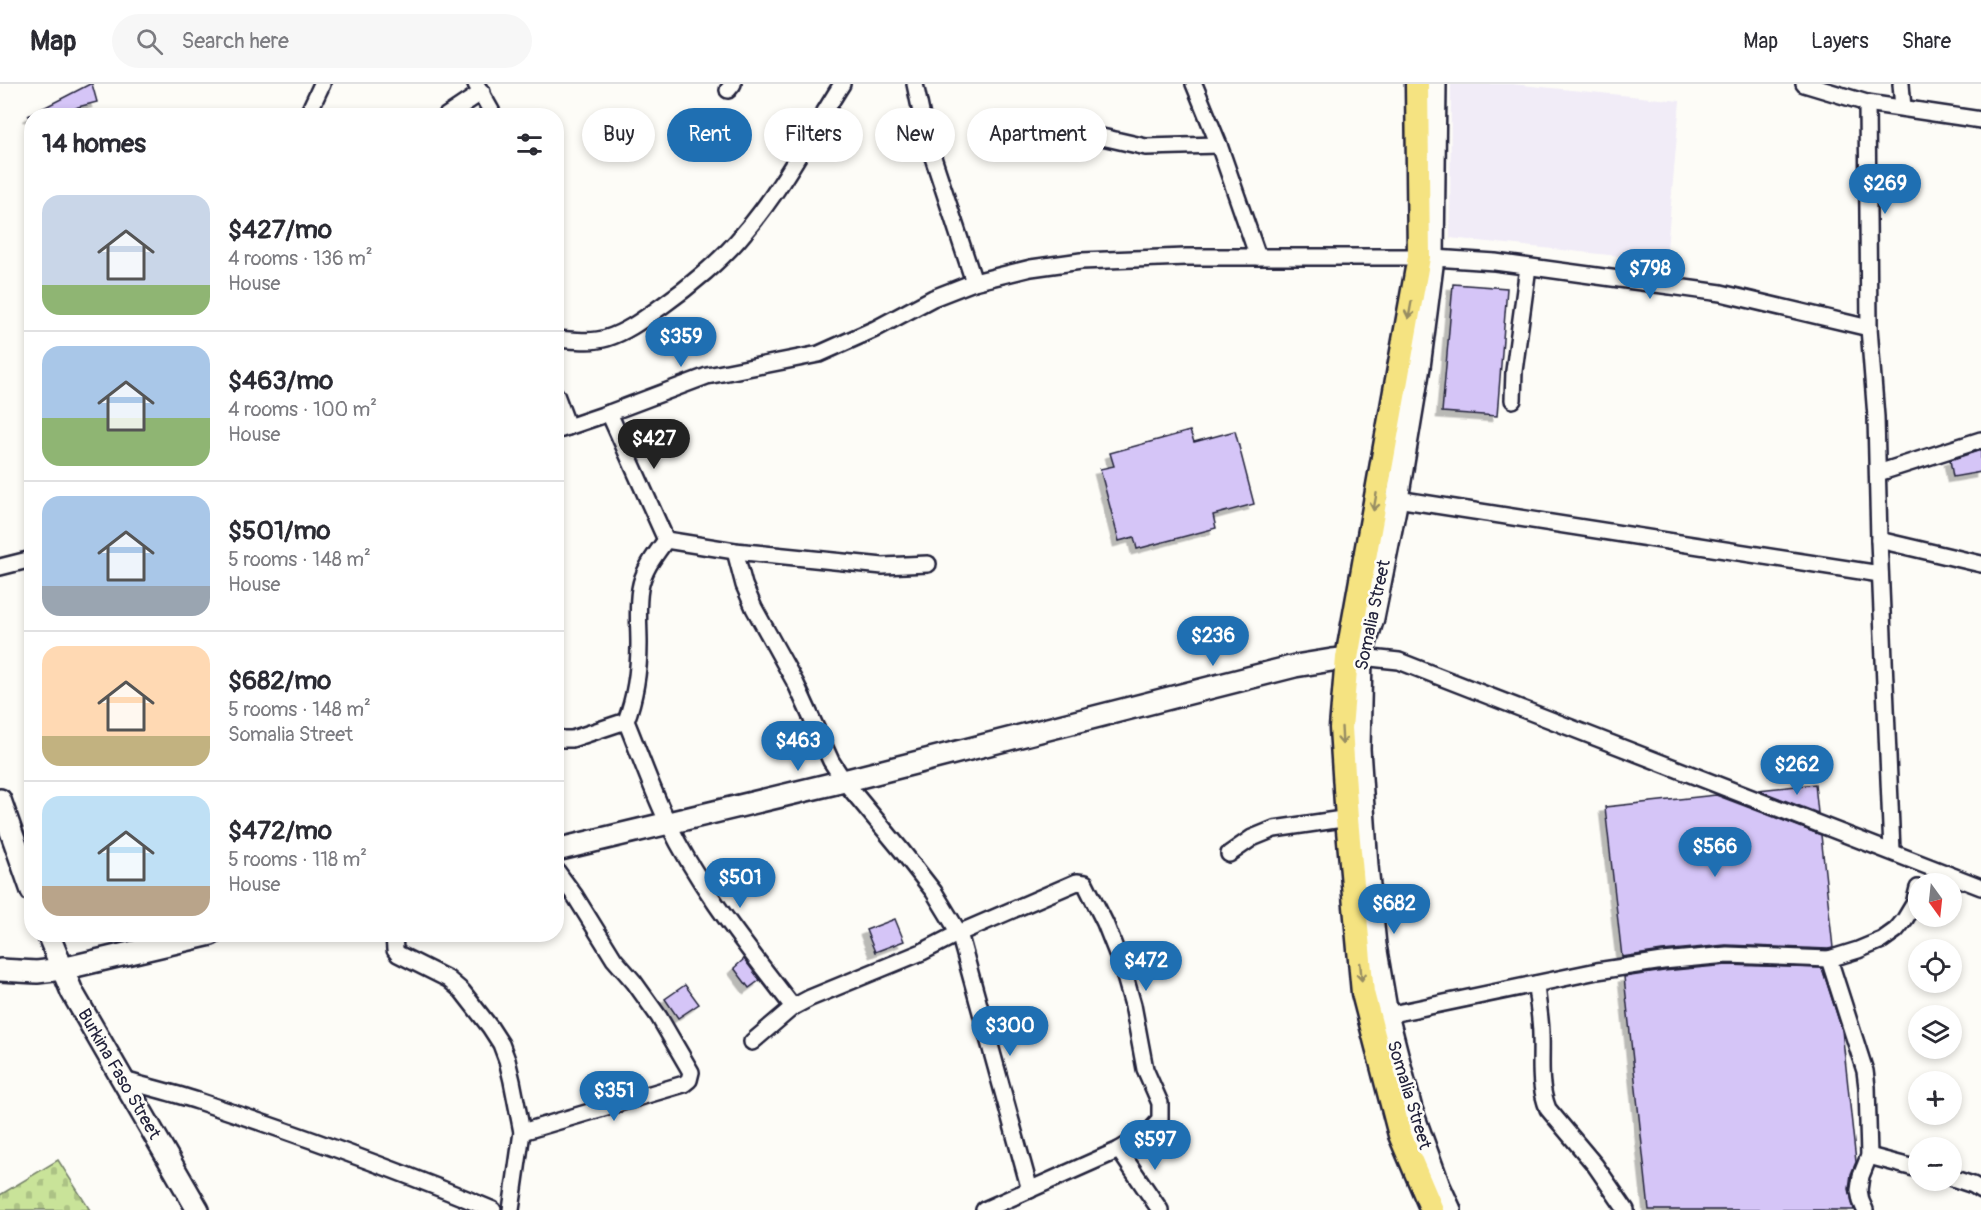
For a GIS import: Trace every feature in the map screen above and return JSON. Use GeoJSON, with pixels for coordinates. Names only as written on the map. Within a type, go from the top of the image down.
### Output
{"type":"FeatureCollection","features":[{"type":"Feature","properties":{"kind":"main road"},"geometry":{"type":"LineString","coordinates":[[1417,84],[1426,257],[1341,728],[1355,818],[1363,993],[1400,1135],[1432,1210]]}},
{"type":"Feature","properties":{"kind":"main road","name":"Somalia Street"},"geometry":{"type":"LineString","coordinates":[[1354,658],[1373,618],[1397,499],[1419,367],[1435,84]]}},
{"type":"Feature","properties":{"kind":"main road"},"geometry":{"type":"LineString","coordinates":[[564,848],[844,781],[1295,666],[1354,658]]}},
{"type":"Feature","properties":{"kind":"main road"},"geometry":{"type":"LineString","coordinates":[[0,800],[5,828],[24,872]]}},
{"type":"Feature","properties":{"kind":"main road","name":"Somalia Street"},"geometry":{"type":"LineString","coordinates":[[1355,818],[1387,1015],[1411,1109],[1450,1210]]}},
{"type":"Feature","properties":{"kind":"main road","name":"Burkina Faso Street"},"geometry":{"type":"LineString","coordinates":[[51,942],[81,1008],[198,1210]]}},
{"type":"Feature","properties":{"kind":"main road"},"geometry":{"type":"LineString","coordinates":[[0,970],[37,972],[62,969],[177,942]]}},
{"type":"Feature","properties":{"kind":"street"},"geometry":{"type":"LineString","coordinates":[[311,108],[322,84]]}},
{"type":"Feature","properties":{"kind":"street"},"geometry":{"type":"LineString","coordinates":[[564,339],[592,341],[620,333],[672,298],[725,254],[748,229],[794,163],[842,84]]}},
{"type":"Feature","properties":{"kind":"street"},"geometry":{"type":"LineString","coordinates":[[915,84],[926,136],[974,282]]}},
{"type":"Feature","properties":{"kind":"street"},"geometry":{"type":"LineString","coordinates":[[1804,84],[1867,103],[1981,120]]}},
{"type":"Feature","properties":{"kind":"street"},"geometry":{"type":"LineString","coordinates":[[1902,84],[1903,108]]}},
{"type":"Feature","properties":{"kind":"street"},"geometry":{"type":"LineString","coordinates":[[1200,87],[1258,257]]}},
{"type":"Feature","properties":{"kind":"street"},"geometry":{"type":"LineString","coordinates":[[455,108],[479,88],[490,108]]}},
{"type":"Feature","properties":{"kind":"street"},"geometry":{"type":"LineString","coordinates":[[1867,103],[1869,327],[1878,473],[1892,851]]}},
{"type":"Feature","properties":{"kind":"street"},"geometry":{"type":"LineString","coordinates":[[1107,138],[1146,147],[1219,145]]}},
{"type":"Feature","properties":{"kind":"street"},"geometry":{"type":"LineString","coordinates":[[564,428],[722,371],[763,366],[826,351],[933,298],[974,282],[1031,268],[1081,261],[1258,257],[1426,257],[1495,262],[1721,293],[1869,327]]}},
{"type":"Feature","properties":{"kind":"street"},"geometry":{"type":"LineString","coordinates":[[1513,400],[1514,371],[1528,267]]}},
{"type":"Feature","properties":{"kind":"street"},"geometry":{"type":"LineString","coordinates":[[609,413],[666,540]]}},
{"type":"Feature","properties":{"kind":"street"},"geometry":{"type":"LineString","coordinates":[[1878,473],[1981,440]]}},
{"type":"Feature","properties":{"kind":"street"},"geometry":{"type":"LineString","coordinates":[[1397,499],[1880,574]]}},
{"type":"Feature","properties":{"kind":"street"},"geometry":{"type":"LineString","coordinates":[[666,540],[735,551],[883,566],[928,564]]}},
{"type":"Feature","properties":{"kind":"street"},"geometry":{"type":"LineString","coordinates":[[666,540],[649,563],[639,589],[639,648],[636,680],[633,704],[626,721],[668,823],[713,900],[794,1007]]}},
{"type":"Feature","properties":{"kind":"street"},"geometry":{"type":"LineString","coordinates":[[1879,540],[1981,564]]}},
{"type":"Feature","properties":{"kind":"street"},"geometry":{"type":"LineString","coordinates":[[735,551],[744,585],[754,608],[796,684],[831,761],[844,781],[934,892],[959,933],[1030,1190]]}},
{"type":"Feature","properties":{"kind":"street"},"geometry":{"type":"LineString","coordinates":[[0,567],[24,562]]}},
{"type":"Feature","properties":{"kind":"street"},"geometry":{"type":"LineString","coordinates":[[1354,658],[1399,661],[1981,887]]}},
{"type":"Feature","properties":{"kind":"street"},"geometry":{"type":"LineString","coordinates":[[564,739],[572,739],[626,721]]}},
{"type":"Feature","properties":{"kind":"street"},"geometry":{"type":"LineString","coordinates":[[1229,854],[1252,838],[1274,829],[1355,818]]}},
{"type":"Feature","properties":{"kind":"street"},"geometry":{"type":"LineString","coordinates":[[1923,873],[1925,865]]}},
{"type":"Feature","properties":{"kind":"street"},"geometry":{"type":"LineString","coordinates":[[522,1132],[684,1084],[691,1076],[691,1072],[659,1017],[614,959],[564,882]]}},
{"type":"Feature","properties":{"kind":"street"},"geometry":{"type":"LineString","coordinates":[[752,1042],[794,1007],[838,985],[922,952],[959,933],[1077,882],[1085,883],[1105,923],[1122,966],[1133,1005],[1145,1069],[1161,1109],[1160,1120],[1142,1137],[1119,1150],[984,1210]]}},
{"type":"Feature","properties":{"kind":"street"},"geometry":{"type":"LineString","coordinates":[[1387,1015],[1597,971],[1726,955],[1829,959],[1882,940],[1896,930],[1908,915]]}},
{"type":"Feature","properties":{"kind":"street"},"geometry":{"type":"LineString","coordinates":[[394,942],[398,954],[448,980],[462,991],[501,1044],[507,1060],[522,1132],[511,1210]]}},
{"type":"Feature","properties":{"kind":"street"},"geometry":{"type":"LineString","coordinates":[[1829,959],[1865,1071],[1869,1156],[1861,1176],[1859,1190],[1865,1210]]}},
{"type":"Feature","properties":{"kind":"street"},"geometry":{"type":"LineString","coordinates":[[1536,984],[1541,1034],[1541,1089],[1548,1109],[1614,1190],[1626,1210]]}},
{"type":"Feature","properties":{"kind":"street"},"geometry":{"type":"LineString","coordinates":[[123,1080],[196,1100],[302,1137],[493,1210]]}},
{"type":"Feature","properties":{"kind":"street"},"geometry":{"type":"LineString","coordinates":[[1119,1150],[1160,1210]]}},
{"type":"Feature","properties":{"kind":"street"},"geometry":{"type":"LineString","coordinates":[[1869,1156],[1908,1167]]}},
{"type":"Feature","properties":{"kind":"street"},"geometry":{"type":"LineString","coordinates":[[1962,1181],[1981,1190]]}},
{"type":"Feature","properties":{"kind":"shaded area"},"geometry":{"type":"Polygon","coordinates":[[[1451,84],[1512,84],[1680,101],[1666,261],[1450,238],[1451,84]]]}},
{"type":"Feature","properties":{"kind":"green space"},"geometry":{"type":"Polygon","coordinates":[[[58,1160],[90,1210],[0,1210],[0,1195],[58,1160]]]}},
{"type":"Feature","properties":{"kind":"building"},"geometry":{"type":"Polygon","coordinates":[[[92,84],[97,102],[76,108],[44,108],[92,84]]]}},
{"type":"Feature","properties":{"kind":"building"},"geometry":{"type":"Polygon","coordinates":[[[1453,284],[1507,288],[1497,416],[1442,412],[1453,284]]]}},
{"type":"Feature","properties":{"kind":"building"},"geometry":{"type":"Polygon","coordinates":[[[1190,431],[1194,442],[1235,431],[1254,504],[1213,515],[1216,528],[1137,549],[1134,537],[1119,541],[1100,469],[1114,466],[1110,453],[1190,431]]]}},
{"type":"Feature","properties":{"kind":"building"},"geometry":{"type":"Polygon","coordinates":[[[1981,450],[1981,472],[1953,477],[1950,460],[1981,450]]]}},
{"type":"Feature","properties":{"kind":"building"},"geometry":{"type":"Polygon","coordinates":[[[1815,784],[1818,813],[1758,790],[1815,784]]]}},
{"type":"Feature","properties":{"kind":"building"},"geometry":{"type":"Polygon","coordinates":[[[1716,795],[1821,835],[1833,948],[1726,945],[1622,957],[1605,807],[1716,795]]]}},
{"type":"Feature","properties":{"kind":"building"},"geometry":{"type":"Polygon","coordinates":[[[895,919],[904,941],[875,952],[866,930],[895,919]]]}},
{"type":"Feature","properties":{"kind":"building"},"geometry":{"type":"Polygon","coordinates":[[[744,959],[760,980],[749,988],[734,968],[744,959]]]}},
{"type":"Feature","properties":{"kind":"building"},"geometry":{"type":"Polygon","coordinates":[[[1727,965],[1822,968],[1842,1030],[1856,1162],[1851,1174],[1849,1189],[1854,1210],[1649,1210],[1624,977],[1727,965]]]}},
{"type":"Feature","properties":{"kind":"building"},"geometry":{"type":"Polygon","coordinates":[[[685,985],[699,1004],[678,1018],[665,999],[685,985]]]}}]}
